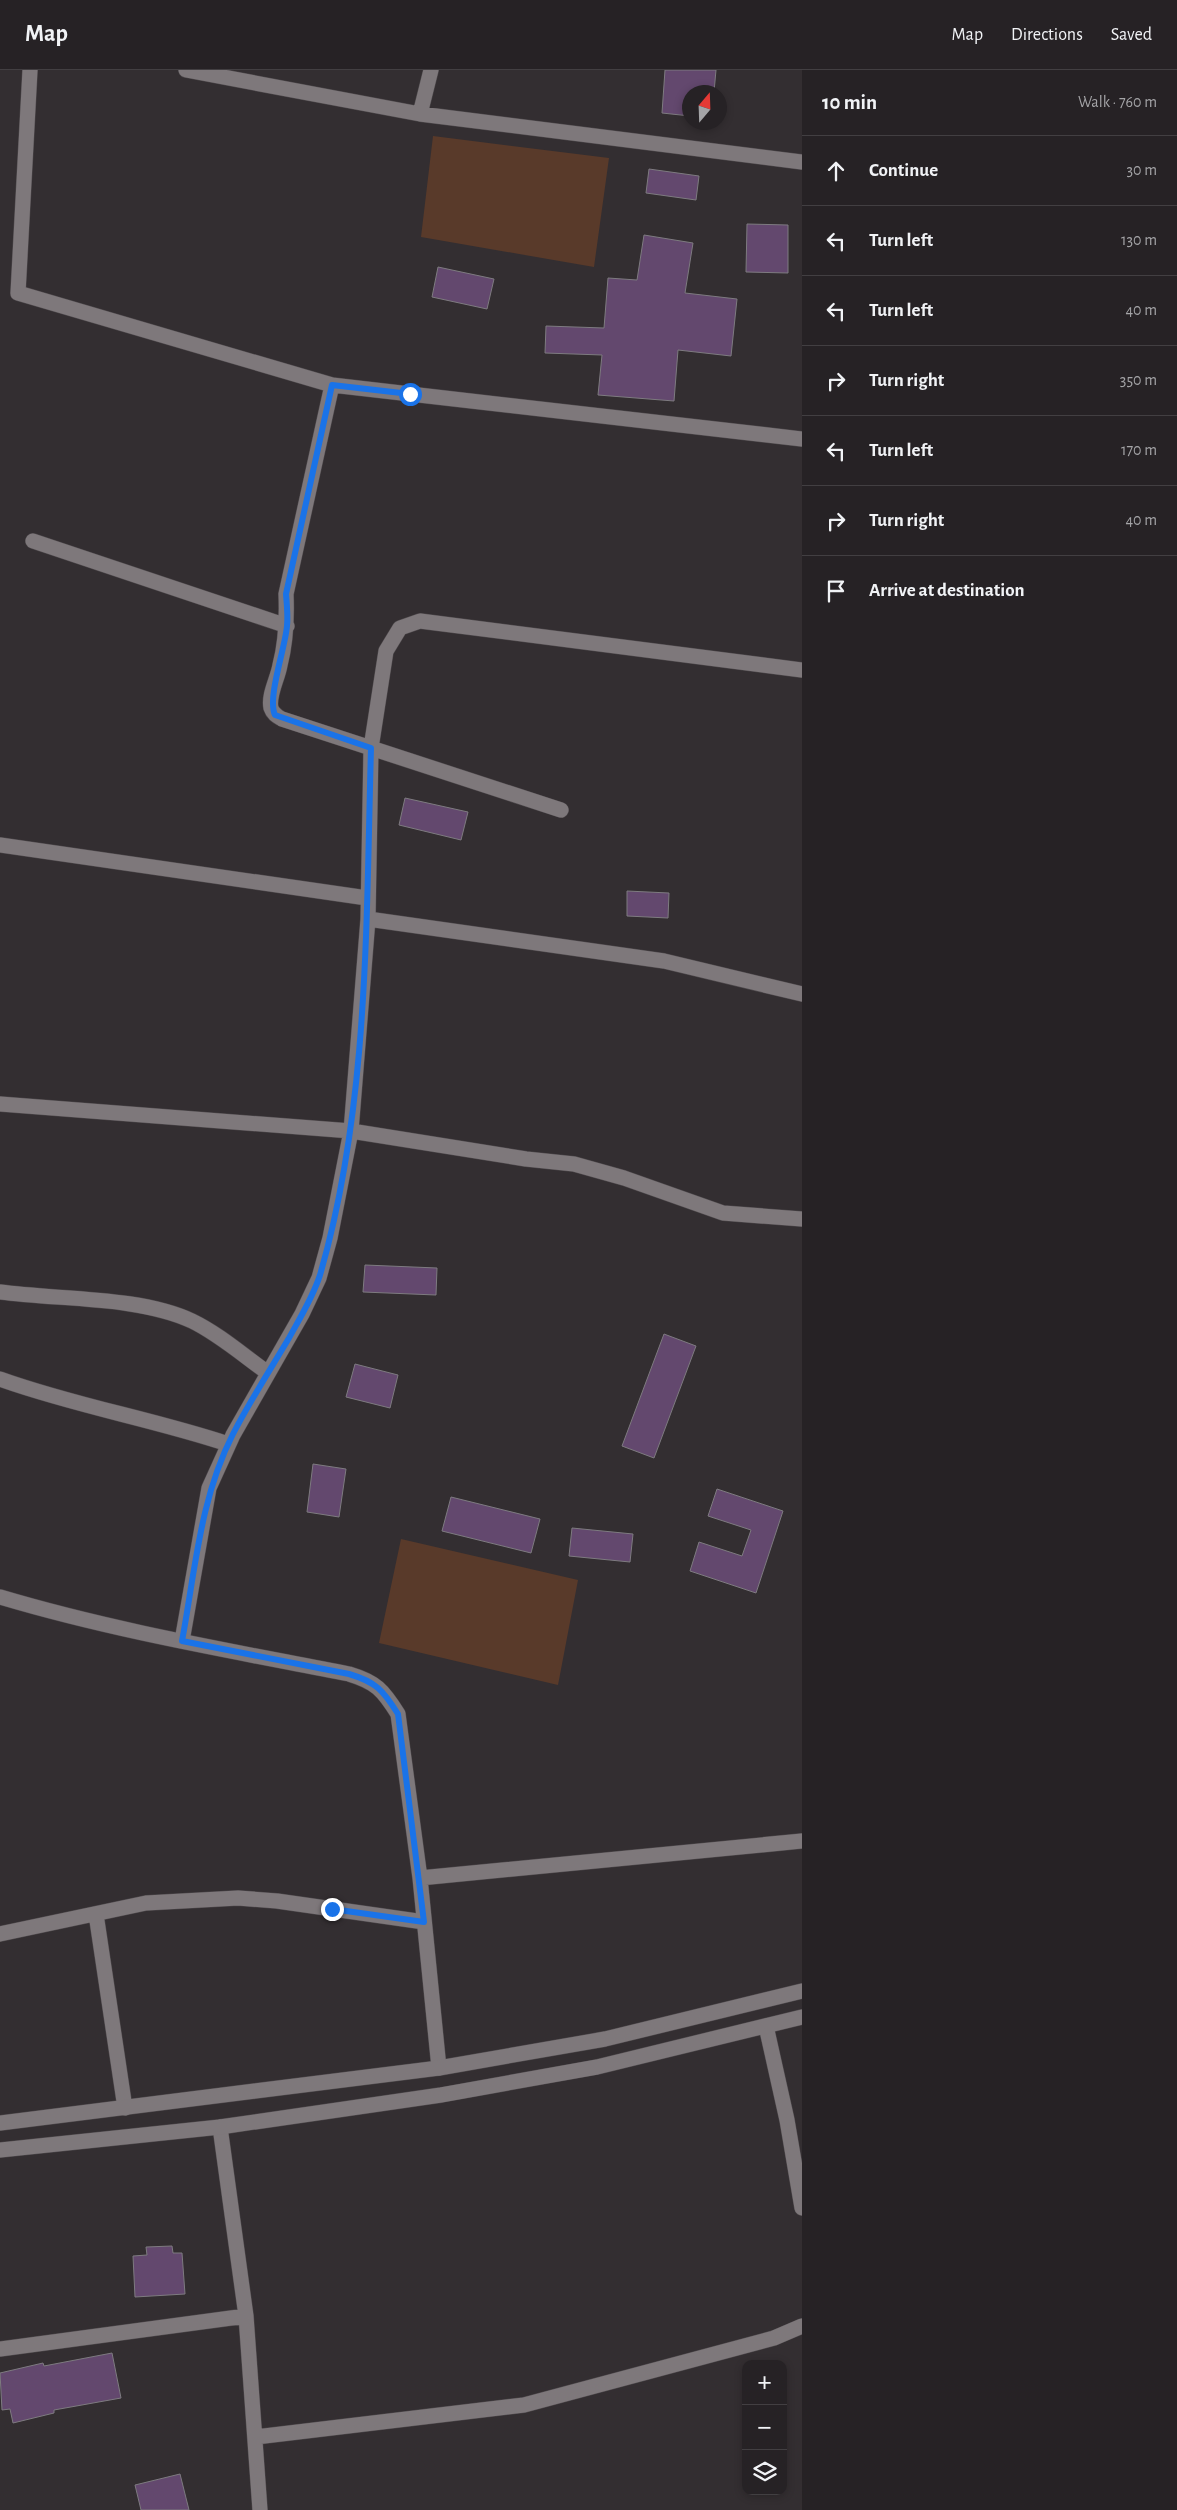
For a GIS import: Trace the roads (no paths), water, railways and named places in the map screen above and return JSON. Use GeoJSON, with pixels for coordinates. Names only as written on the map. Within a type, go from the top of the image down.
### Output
{"type":"FeatureCollection","features":[{"type":"Feature","properties":{"kind":"street"},"geometry":{"type":"LineString","coordinates":[[30,70],[18,293],[332,385],[802,439]]}},
{"type":"Feature","properties":{"kind":"street"},"geometry":{"type":"LineString","coordinates":[[186,70],[420,114],[802,162]]}},
{"type":"Feature","properties":{"kind":"street"},"geometry":{"type":"LineString","coordinates":[[420,114],[431,70]]}},
{"type":"Feature","properties":{"kind":"street"},"geometry":{"type":"LineString","coordinates":[[332,385],[286,594],[287,626],[271,708],[275,715],[561,810]]}},
{"type":"Feature","properties":{"kind":"street"},"geometry":{"type":"LineString","coordinates":[[33,541],[287,626]]}},
{"type":"Feature","properties":{"kind":"street"},"geometry":{"type":"LineString","coordinates":[[182,1641],[209,1488],[228,1444],[302,1314],[319,1278],[330,1238],[351,1131],[368,919],[371,748],[386,651],[400,628],[420,621],[802,670]]}},
{"type":"Feature","properties":{"kind":"street"},"geometry":{"type":"LineString","coordinates":[[0,845],[367,898]]}},
{"type":"Feature","properties":{"kind":"street"},"geometry":{"type":"LineString","coordinates":[[368,919],[664,961],[802,994]]}},
{"type":"Feature","properties":{"kind":"street"},"geometry":{"type":"LineString","coordinates":[[0,1104],[351,1131],[526,1159],[574,1164],[624,1178],[724,1213],[802,1219]]}},
{"type":"Feature","properties":{"kind":"street"},"geometry":{"type":"LineString","coordinates":[[0,1292],[144,1307],[176,1315],[208,1330],[268,1373]]}},
{"type":"Feature","properties":{"kind":"street"},"geometry":{"type":"LineString","coordinates":[[0,1379],[31,1390],[159,1423],[228,1444]]}},
{"type":"Feature","properties":{"kind":"street"},"geometry":{"type":"LineString","coordinates":[[0,1597],[33,1607],[182,1641],[349,1674],[371,1681],[389,1700],[398,1714],[420,1878],[440,2068]]}},
{"type":"Feature","properties":{"kind":"street"},"geometry":{"type":"LineString","coordinates":[[420,1878],[802,1841]]}},
{"type":"Feature","properties":{"kind":"street"},"geometry":{"type":"LineString","coordinates":[[0,1934],[146,1903],[238,1898],[277,1901],[424,1922]]}},
{"type":"Feature","properties":{"kind":"street"},"geometry":{"type":"LineString","coordinates":[[96,1914],[125,2108]]}},
{"type":"Feature","properties":{"kind":"street"},"geometry":{"type":"LineString","coordinates":[[0,2123],[440,2068],[611,2038],[802,1991]]}},
{"type":"Feature","properties":{"kind":"street"},"geometry":{"type":"LineString","coordinates":[[0,2150],[220,2127],[441,2095],[597,2067],[802,2017]]}},
{"type":"Feature","properties":{"kind":"street"},"geometry":{"type":"LineString","coordinates":[[766,2026],[787,2120],[802,2208]]}},
{"type":"Feature","properties":{"kind":"street"},"geometry":{"type":"LineString","coordinates":[[220,2127],[246,2316],[260,2510]]}},
{"type":"Feature","properties":{"kind":"street"},"geometry":{"type":"LineString","coordinates":[[0,2349],[246,2316]]}},
{"type":"Feature","properties":{"kind":"street"},"geometry":{"type":"LineString","coordinates":[[256,2437],[524,2405],[755,2343],[802,2326]]}}]}
